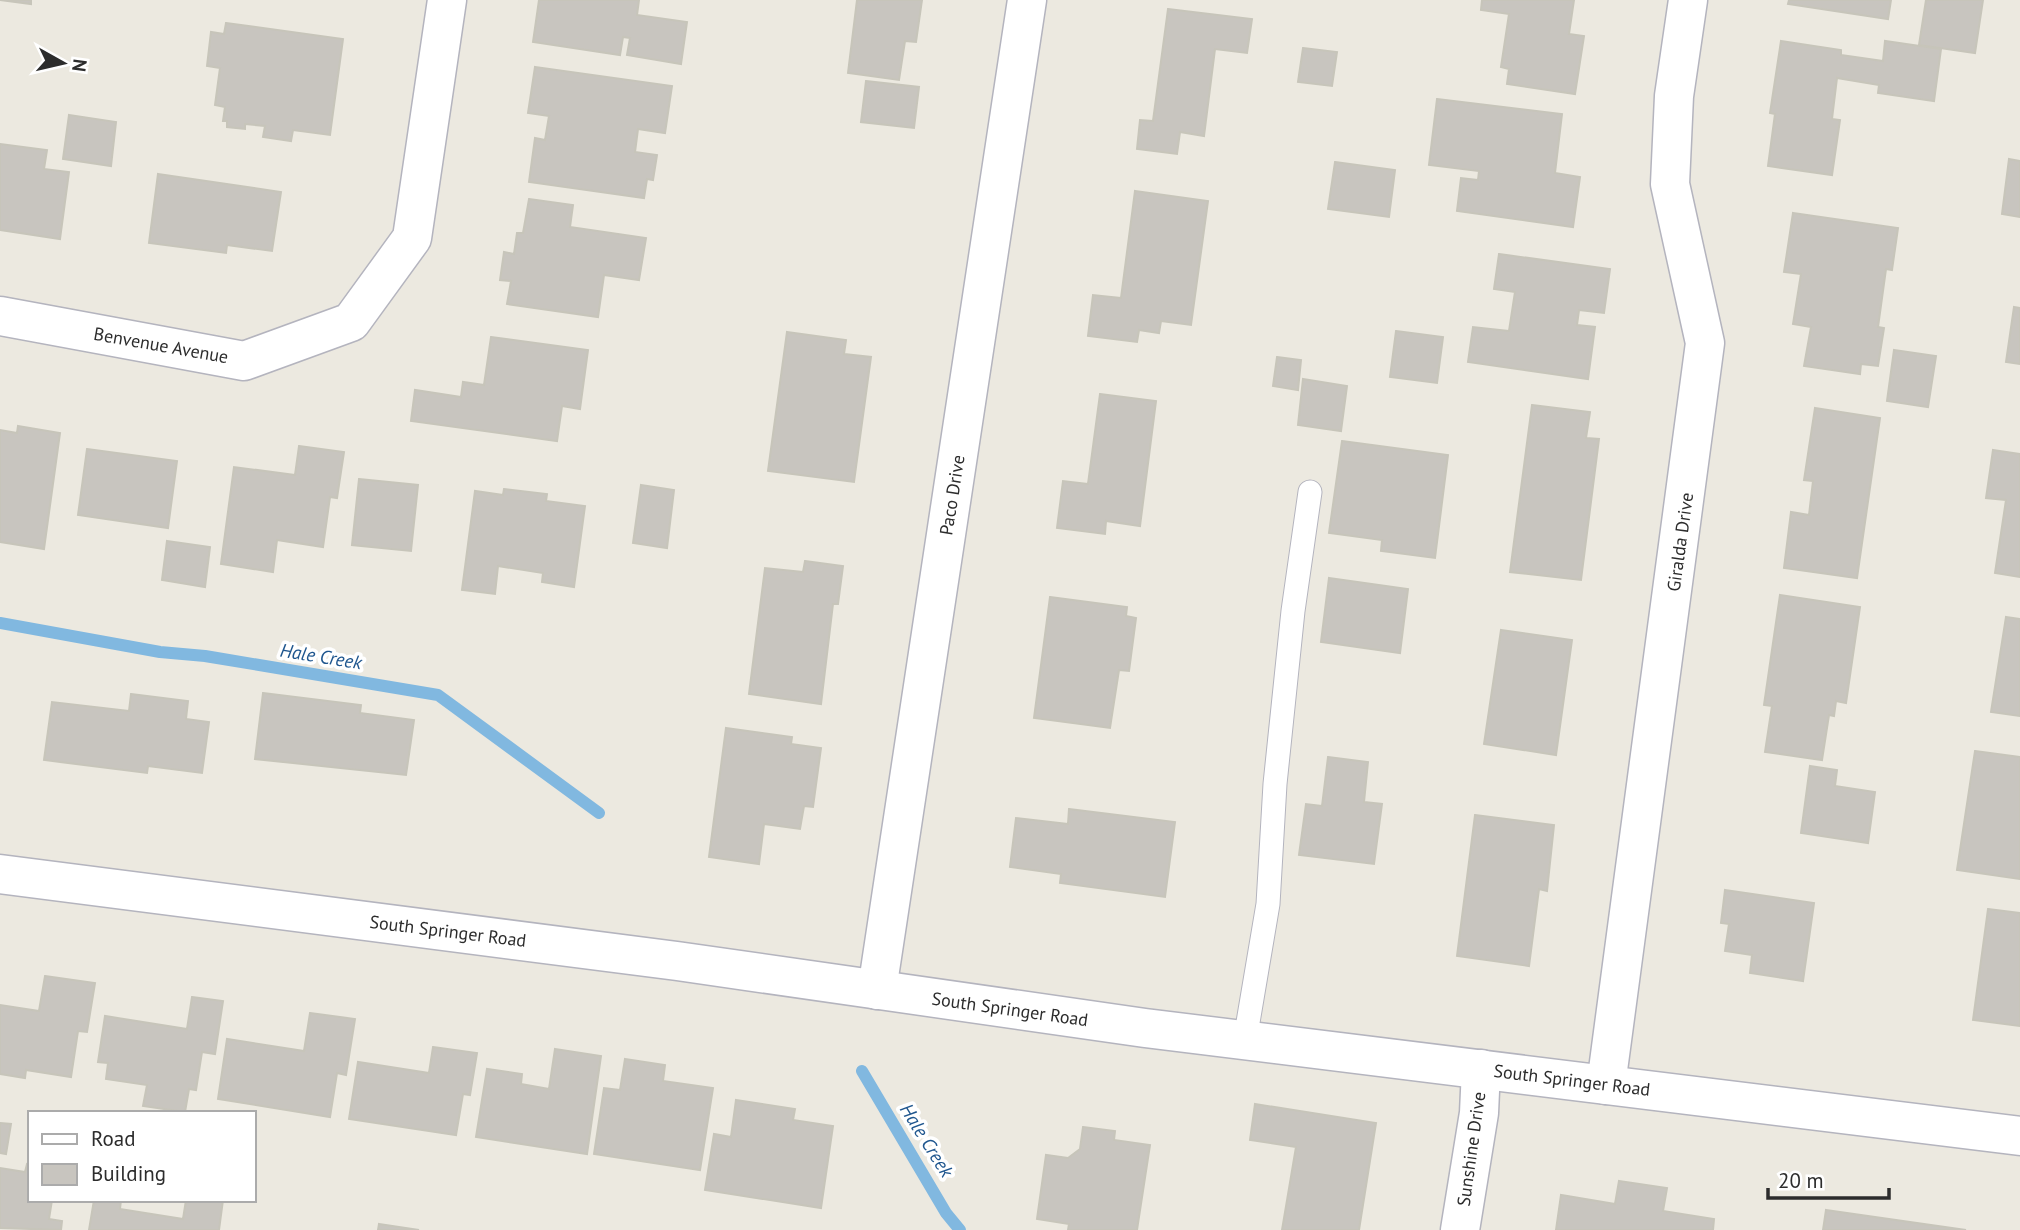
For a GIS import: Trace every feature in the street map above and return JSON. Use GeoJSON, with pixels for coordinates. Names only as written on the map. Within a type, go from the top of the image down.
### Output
{"type":"FeatureCollection","features":[{"type":"Feature","properties":{"kind":"street","name":"Benvenue Avenue"},"geometry":{"type":"LineString","coordinates":[[0,316],[244,361],[351,323],[412,238],[447,0]]}},
{"type":"Feature","properties":{"kind":"street","name":"Paco Drive"},"geometry":{"type":"LineString","coordinates":[[877,990],[1027,0]]}},
{"type":"Feature","properties":{"kind":"street","name":"Giralda Drive"},"geometry":{"type":"LineString","coordinates":[[1606,1085],[1705,343],[1670,184],[1674,96],[1688,0]]}},
{"type":"Feature","properties":{"kind":"street","name":"South Springer Road"},"geometry":{"type":"LineString","coordinates":[[0,874],[1245,1040],[2020,1136]]}},
{"type":"Feature","properties":{"kind":"street","name":"Sunshine Drive"},"geometry":{"type":"LineString","coordinates":[[1460,1230],[1479,1113],[1481,1069]]}},
{"type":"Feature","properties":{"kind":"lane"},"geometry":{"type":"LineString","coordinates":[[1245,1040],[1268,904],[1275,784],[1310,492]]}},
{"type":"Feature","properties":{"kind":"building"},"geometry":{"type":"Polygon","coordinates":[[[0,0],[31,0],[31,4],[0,0]]]}},
{"type":"Feature","properties":{"kind":"building"},"geometry":{"type":"Polygon","coordinates":[[[539,0],[639,0],[637,15],[687,22],[681,64],[627,55],[630,38],[623,37],[620,55],[533,42],[539,0]]]}},
{"type":"Feature","properties":{"kind":"building"},"geometry":{"type":"Polygon","coordinates":[[[857,0],[922,0],[916,42],[905,41],[899,80],[848,73],[857,0]]]}},
{"type":"Feature","properties":{"kind":"building"},"geometry":{"type":"Polygon","coordinates":[[[1482,0],[1574,0],[1569,34],[1584,36],[1575,94],[1507,84],[1509,69],[1501,67],[1509,14],[1481,10],[1482,0]]]}},
{"type":"Feature","properties":{"kind":"building"},"geometry":{"type":"Polygon","coordinates":[[[1789,0],[1891,0],[1888,19],[1788,4],[1789,0]]]}},
{"type":"Feature","properties":{"kind":"building"},"geometry":{"type":"Polygon","coordinates":[[[1926,0],[1983,0],[1975,53],[1919,45],[1926,0]]]}},
{"type":"Feature","properties":{"kind":"building"},"geometry":{"type":"Polygon","coordinates":[[[1168,9],[1252,19],[1247,53],[1215,49],[1204,136],[1180,132],[1177,154],[1137,149],[1140,120],[1153,121],[1168,9]]]}},
{"type":"Feature","properties":{"kind":"building"},"geometry":{"type":"Polygon","coordinates":[[[226,23],[343,39],[330,135],[293,130],[291,141],[263,137],[265,126],[245,124],[245,129],[227,127],[227,121],[223,121],[225,107],[215,105],[220,68],[207,66],[211,32],[224,34],[226,23]]]}},
{"type":"Feature","properties":{"kind":"building"},"geometry":{"type":"Polygon","coordinates":[[[1781,41],[1841,50],[1841,55],[1883,61],[1885,41],[1941,49],[1934,101],[1878,93],[1879,85],[1837,78],[1832,119],[1840,120],[1832,175],[1768,166],[1775,114],[1770,113],[1781,41]]]}},
{"type":"Feature","properties":{"kind":"building"},"geometry":{"type":"Polygon","coordinates":[[[1303,48],[1337,52],[1332,86],[1298,82],[1303,48]]]}},
{"type":"Feature","properties":{"kind":"building"},"geometry":{"type":"Polygon","coordinates":[[[535,67],[672,86],[665,133],[638,129],[635,152],[657,155],[653,180],[647,179],[644,198],[529,182],[535,138],[545,140],[549,116],[528,113],[535,67]]]}},
{"type":"Feature","properties":{"kind":"building"},"geometry":{"type":"Polygon","coordinates":[[[866,81],[919,87],[914,128],[861,122],[866,81]]]}},
{"type":"Feature","properties":{"kind":"building"},"geometry":{"type":"Polygon","coordinates":[[[1437,99],[1562,114],[1555,173],[1580,177],[1573,227],[1457,211],[1461,178],[1478,180],[1479,171],[1429,165],[1437,99]]]}},
{"type":"Feature","properties":{"kind":"building"},"geometry":{"type":"Polygon","coordinates":[[[69,115],[116,122],[111,166],[63,159],[69,115]]]}},
{"type":"Feature","properties":{"kind":"building"},"geometry":{"type":"Polygon","coordinates":[[[0,144],[47,150],[44,169],[69,172],[60,239],[0,230],[0,144]]]}},
{"type":"Feature","properties":{"kind":"building"},"geometry":{"type":"Polygon","coordinates":[[[2009,159],[2020,161],[2020,217],[2002,214],[2009,159]]]}},
{"type":"Feature","properties":{"kind":"building"},"geometry":{"type":"Polygon","coordinates":[[[1335,162],[1395,170],[1389,217],[1328,209],[1335,162]]]}},
{"type":"Feature","properties":{"kind":"building"},"geometry":{"type":"Polygon","coordinates":[[[158,174],[281,192],[272,251],[227,245],[226,253],[149,243],[158,174]]]}},
{"type":"Feature","properties":{"kind":"building"},"geometry":{"type":"Polygon","coordinates":[[[1135,191],[1208,201],[1191,325],[1161,321],[1159,333],[1139,330],[1137,342],[1088,336],[1093,295],[1121,298],[1135,191]]]}},
{"type":"Feature","properties":{"kind":"building"},"geometry":{"type":"Polygon","coordinates":[[[529,199],[573,205],[570,227],[646,238],[639,280],[604,275],[598,317],[507,304],[511,281],[500,280],[504,252],[514,254],[517,233],[523,233],[529,199]]]}},
{"type":"Feature","properties":{"kind":"building"},"geometry":{"type":"Polygon","coordinates":[[[1793,213],[1898,228],[1892,270],[1886,269],[1878,327],[1884,328],[1878,366],[1861,364],[1860,374],[1804,366],[1811,327],[1793,324],[1801,274],[1784,272],[1793,213]]]}},
{"type":"Feature","properties":{"kind":"building"},"geometry":{"type":"Polygon","coordinates":[[[1499,254],[1610,269],[1604,313],[1579,310],[1577,325],[1595,327],[1588,379],[1468,362],[1473,327],[1509,331],[1515,292],[1494,289],[1499,254]]]}},
{"type":"Feature","properties":{"kind":"building"},"geometry":{"type":"Polygon","coordinates":[[[2014,307],[2020,308],[2020,364],[2006,362],[2014,307]]]}},
{"type":"Feature","properties":{"kind":"building"},"geometry":{"type":"Polygon","coordinates":[[[1396,331],[1443,337],[1437,383],[1390,377],[1396,331]]]}},
{"type":"Feature","properties":{"kind":"building"},"geometry":{"type":"Polygon","coordinates":[[[787,332],[846,340],[844,354],[871,357],[854,482],[768,471],[787,332]]]}},
{"type":"Feature","properties":{"kind":"building"},"geometry":{"type":"Polygon","coordinates":[[[491,337],[588,350],[580,409],[562,406],[557,441],[411,421],[415,390],[461,397],[463,382],[484,385],[491,337]]]}},
{"type":"Feature","properties":{"kind":"building"},"geometry":{"type":"Polygon","coordinates":[[[1894,350],[1936,356],[1928,407],[1887,401],[1894,350]]]}},
{"type":"Feature","properties":{"kind":"building"},"geometry":{"type":"Polygon","coordinates":[[[1277,357],[1301,360],[1298,390],[1273,386],[1277,357]]]}},
{"type":"Feature","properties":{"kind":"building"},"geometry":{"type":"Polygon","coordinates":[[[1303,379],[1347,386],[1341,431],[1298,425],[1303,379]]]}},
{"type":"Feature","properties":{"kind":"building"},"geometry":{"type":"Polygon","coordinates":[[[1100,394],[1156,401],[1140,526],[1106,521],[1105,534],[1057,528],[1063,481],[1088,484],[1100,394]]]}},
{"type":"Feature","properties":{"kind":"building"},"geometry":{"type":"Polygon","coordinates":[[[1532,405],[1590,412],[1586,438],[1599,439],[1581,580],[1510,572],[1532,405]]]}},
{"type":"Feature","properties":{"kind":"building"},"geometry":{"type":"Polygon","coordinates":[[[1815,408],[1880,418],[1857,578],[1784,568],[1791,512],[1809,515],[1813,481],[1804,480],[1815,408]]]}},
{"type":"Feature","properties":{"kind":"building"},"geometry":{"type":"Polygon","coordinates":[[[18,426],[60,433],[44,549],[0,542],[0,430],[17,433],[18,426]]]}},
{"type":"Feature","properties":{"kind":"building"},"geometry":{"type":"Polygon","coordinates":[[[1342,441],[1448,455],[1435,558],[1381,551],[1382,540],[1329,533],[1342,441]]]}},
{"type":"Feature","properties":{"kind":"building"},"geometry":{"type":"Polygon","coordinates":[[[299,446],[344,452],[337,498],[330,497],[323,547],[277,540],[273,572],[221,564],[234,467],[295,475],[299,446]]]}},
{"type":"Feature","properties":{"kind":"building"},"geometry":{"type":"Polygon","coordinates":[[[87,449],[177,461],[168,528],[78,515],[87,449]]]}},
{"type":"Feature","properties":{"kind":"building"},"geometry":{"type":"Polygon","coordinates":[[[1993,450],[2020,454],[2020,577],[1995,573],[2006,500],[1986,498],[1993,450]]]}},
{"type":"Feature","properties":{"kind":"building"},"geometry":{"type":"Polygon","coordinates":[[[359,479],[418,485],[411,551],[352,545],[359,479]]]}},
{"type":"Feature","properties":{"kind":"building"},"geometry":{"type":"Polygon","coordinates":[[[641,485],[674,490],[667,548],[633,543],[641,485]]]}},
{"type":"Feature","properties":{"kind":"building"},"geometry":{"type":"Polygon","coordinates":[[[504,489],[547,494],[546,501],[585,506],[574,587],[542,582],[543,573],[498,566],[495,594],[462,590],[475,491],[503,495],[504,489]]]}},
{"type":"Feature","properties":{"kind":"building"},"geometry":{"type":"Polygon","coordinates":[[[167,541],[210,547],[205,587],[162,580],[167,541]]]}},
{"type":"Feature","properties":{"kind":"building"},"geometry":{"type":"Polygon","coordinates":[[[805,561],[843,566],[838,604],[833,604],[821,704],[749,694],[765,568],[803,572],[805,561]]]}},
{"type":"Feature","properties":{"kind":"building"},"geometry":{"type":"Polygon","coordinates":[[[1329,578],[1408,589],[1400,653],[1321,642],[1329,578]]]}},
{"type":"Feature","properties":{"kind":"building"},"geometry":{"type":"Polygon","coordinates":[[[1780,595],[1860,607],[1846,703],[1836,701],[1834,716],[1829,715],[1822,760],[1765,752],[1772,706],[1764,705],[1780,595]]]}},
{"type":"Feature","properties":{"kind":"building"},"geometry":{"type":"Polygon","coordinates":[[[1050,597],[1127,607],[1126,616],[1136,618],[1129,671],[1119,670],[1110,728],[1034,718],[1050,597]]]}},
{"type":"Feature","properties":{"kind":"building"},"geometry":{"type":"Polygon","coordinates":[[[2006,617],[2020,619],[2020,716],[1991,712],[2006,617]]]}},
{"type":"Feature","properties":{"kind":"building"},"geometry":{"type":"Polygon","coordinates":[[[1501,630],[1572,640],[1556,755],[1484,744],[1501,630]]]}},
{"type":"Feature","properties":{"kind":"building"},"geometry":{"type":"Polygon","coordinates":[[[263,693],[361,705],[360,713],[414,720],[406,775],[255,759],[263,693]]]}},
{"type":"Feature","properties":{"kind":"building"},"geometry":{"type":"Polygon","coordinates":[[[131,694],[188,701],[186,719],[209,722],[202,773],[148,766],[147,773],[44,760],[52,702],[129,711],[131,694]]]}},
{"type":"Feature","properties":{"kind":"building"},"geometry":{"type":"Polygon","coordinates":[[[726,728],[792,737],[791,744],[821,748],[813,807],[804,806],[800,829],[764,824],[759,864],[709,857],[726,728]]]}},
{"type":"Feature","properties":{"kind":"building"},"geometry":{"type":"Polygon","coordinates":[[[1975,751],[2020,757],[2020,879],[1957,870],[1975,751]]]}},
{"type":"Feature","properties":{"kind":"building"},"geometry":{"type":"Polygon","coordinates":[[[1328,757],[1368,762],[1364,802],[1382,804],[1374,864],[1299,855],[1306,804],[1322,806],[1328,757]]]}},
{"type":"Feature","properties":{"kind":"building"},"geometry":{"type":"Polygon","coordinates":[[[1810,766],[1837,770],[1835,786],[1875,792],[1868,843],[1801,833],[1810,766]]]}},
{"type":"Feature","properties":{"kind":"building"},"geometry":{"type":"Polygon","coordinates":[[[1069,809],[1175,822],[1165,897],[1060,883],[1061,874],[1010,867],[1016,818],[1068,824],[1069,809]]]}},
{"type":"Feature","properties":{"kind":"building"},"geometry":{"type":"Polygon","coordinates":[[[1475,815],[1554,825],[1547,891],[1539,889],[1529,966],[1457,956],[1475,815]]]}},
{"type":"Feature","properties":{"kind":"building"},"geometry":{"type":"Polygon","coordinates":[[[1725,890],[1814,903],[1803,981],[1750,973],[1752,955],[1725,951],[1729,924],[1721,923],[1725,890]]]}},
{"type":"Feature","properties":{"kind":"building"},"geometry":{"type":"Polygon","coordinates":[[[1988,909],[2020,913],[2020,1026],[1973,1020],[1988,909]]]}},
{"type":"Feature","properties":{"kind":"building"},"geometry":{"type":"Polygon","coordinates":[[[45,976],[95,983],[87,1032],[78,1031],[71,1077],[26,1070],[25,1078],[0,1074],[0,1005],[39,1011],[45,976]]]}},
{"type":"Feature","properties":{"kind":"building"},"geometry":{"type":"Polygon","coordinates":[[[192,997],[223,1001],[215,1054],[202,1052],[196,1090],[189,1089],[185,1111],[143,1106],[147,1085],[106,1079],[108,1063],[98,1062],[105,1016],[187,1029],[192,997]]]}},
{"type":"Feature","properties":{"kind":"building"},"geometry":{"type":"Polygon","coordinates":[[[310,1013],[355,1019],[346,1075],[337,1073],[330,1117],[218,1099],[227,1039],[304,1051],[310,1013]]]}},
{"type":"Feature","properties":{"kind":"building"},"geometry":{"type":"Polygon","coordinates":[[[433,1047],[477,1053],[470,1095],[463,1094],[456,1135],[349,1119],[358,1062],[429,1073],[433,1047]]]}},
{"type":"Feature","properties":{"kind":"building"},"geometry":{"type":"Polygon","coordinates":[[[555,1049],[601,1056],[587,1154],[476,1137],[487,1069],[522,1074],[521,1084],[549,1089],[555,1049]]]}},
{"type":"Feature","properties":{"kind":"building"},"geometry":{"type":"Polygon","coordinates":[[[625,1059],[665,1065],[663,1081],[713,1088],[700,1170],[594,1154],[604,1088],[620,1090],[625,1059]]]}},
{"type":"Feature","properties":{"kind":"building"},"geometry":{"type":"Polygon","coordinates":[[[736,1100],[795,1109],[793,1120],[833,1126],[821,1208],[705,1190],[714,1134],[731,1137],[736,1100]]]}},
{"type":"Feature","properties":{"kind":"building"},"geometry":{"type":"Polygon","coordinates":[[[1255,1104],[1376,1123],[1359,1230],[1282,1230],[1296,1147],[1250,1140],[1255,1104]]]}},
{"type":"Feature","properties":{"kind":"building"},"geometry":{"type":"Polygon","coordinates":[[[0,1123],[11,1124],[6,1154],[0,1153],[0,1123]]]}},
{"type":"Feature","properties":{"kind":"building"},"geometry":{"type":"Polygon","coordinates":[[[1083,1127],[1115,1131],[1114,1140],[1150,1145],[1137,1230],[1068,1230],[1069,1224],[1037,1219],[1046,1155],[1068,1158],[1080,1149],[1083,1127]]]}},
{"type":"Feature","properties":{"kind":"building"},"geometry":{"type":"Polygon","coordinates":[[[27,1164],[28,1202],[52,1202],[49,1219],[62,1221],[61,1230],[0,1228],[0,1168],[25,1172],[27,1164]]]}},
{"type":"Feature","properties":{"kind":"building"},"geometry":{"type":"Polygon","coordinates":[[[1619,1181],[1667,1188],[1663,1211],[1714,1219],[1713,1230],[1556,1230],[1561,1195],[1615,1204],[1619,1181]]]}},
{"type":"Feature","properties":{"kind":"building"},"geometry":{"type":"Polygon","coordinates":[[[94,1202],[121,1202],[120,1209],[183,1219],[186,1202],[223,1202],[219,1230],[89,1230],[94,1202]]]}},
{"type":"Feature","properties":{"kind":"building"},"geometry":{"type":"Polygon","coordinates":[[[1826,1210],[1966,1230],[1823,1230],[1826,1210]]]}},
{"type":"Feature","properties":{"kind":"building"},"geometry":{"type":"Polygon","coordinates":[[[379,1224],[419,1230],[378,1230],[379,1224]]]}},
{"type":"Feature","properties":{"kind":"waterway","name":"Hale Creek"},"geometry":{"type":"LineString","coordinates":[[0,623],[160,652],[205,656],[438,695],[599,813]]}},
{"type":"Feature","properties":{"kind":"waterway","name":"Hale Creek"},"geometry":{"type":"LineString","coordinates":[[862,1071],[946,1213],[960,1230]]}}]}
